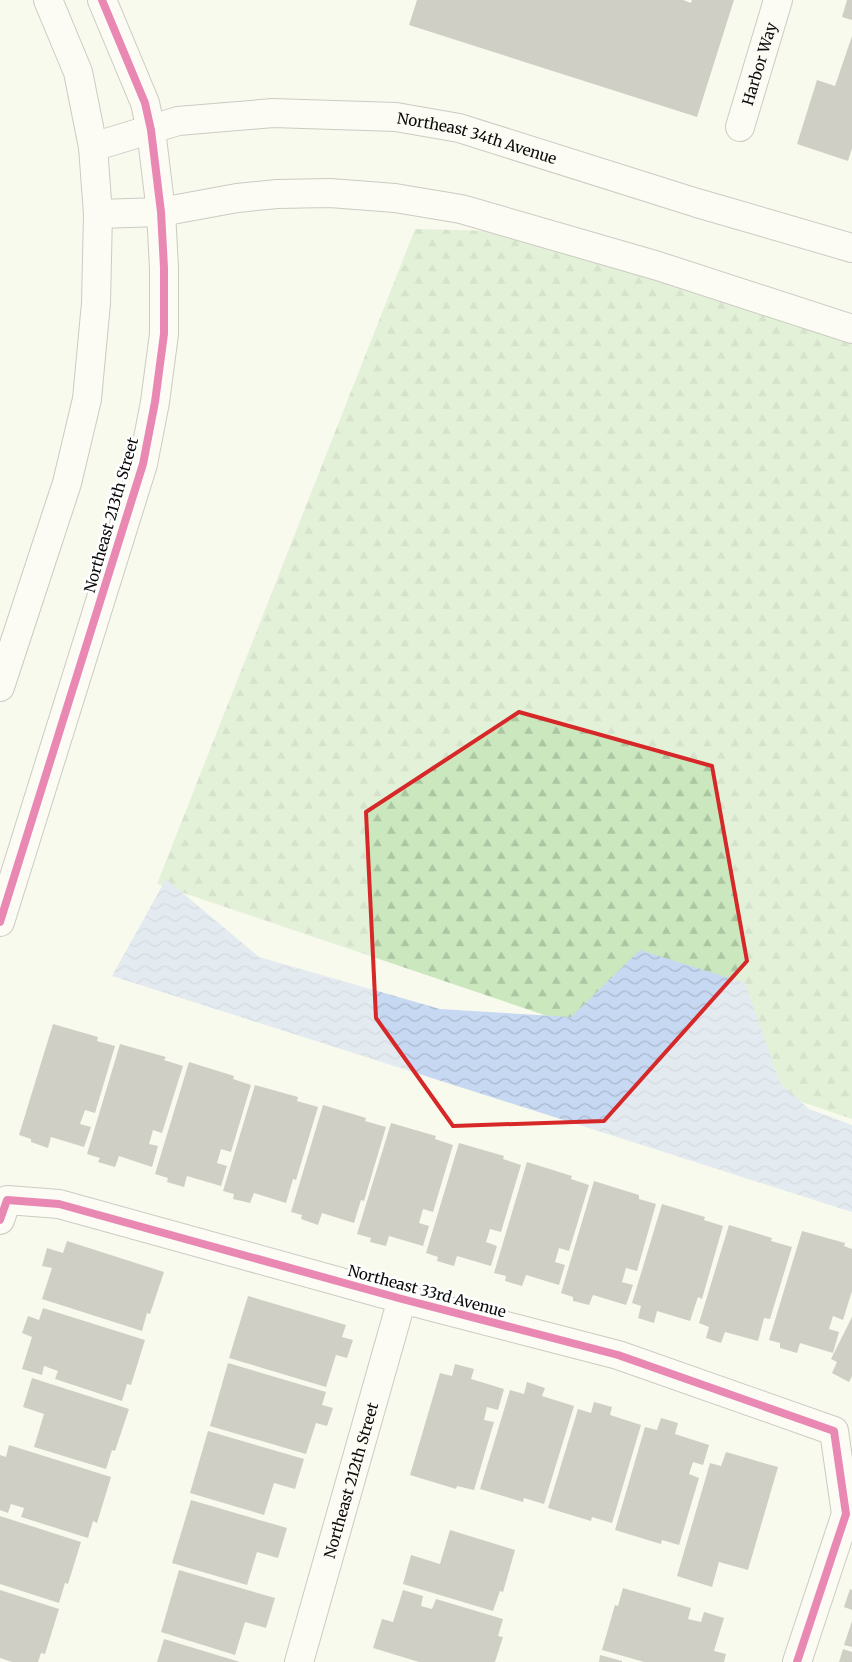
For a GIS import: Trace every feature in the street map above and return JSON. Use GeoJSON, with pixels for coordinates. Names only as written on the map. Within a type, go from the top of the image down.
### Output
{"type":"FeatureCollection","features":[{"type":"Feature","properties":{"kind":"street"},"geometry":{"type":"LineString","coordinates":[[0,687],[67,483],[87,400],[96,303],[98,214],[93,147],[78,72],[48,0]]}},
{"type":"Feature","properties":{"kind":"street","name":"Northeast 213th Street"},"geometry":{"type":"LineString","coordinates":[[0,922],[143,464],[155,402],[164,334],[164,268],[161,212],[151,130],[145,103],[102,0]]}},
{"type":"Feature","properties":{"kind":"street","name":"Harbor Way"},"geometry":{"type":"LineString","coordinates":[[740,127],[778,0]]}},
{"type":"Feature","properties":{"kind":"street","name":"Northeast 34th Avenue"},"geometry":{"type":"LineString","coordinates":[[93,147],[178,121],[273,113],[396,117],[459,128],[697,203],[852,248]]}},
{"type":"Feature","properties":{"kind":"street"},"geometry":{"type":"LineString","coordinates":[[98,214],[161,212],[237,198],[286,194],[330,193],[395,198],[461,209],[658,266],[852,329]]}},
{"type":"Feature","properties":{"kind":"street","name":"Northeast 33rd Avenue"},"geometry":{"type":"LineString","coordinates":[[3,1210],[59,1204],[402,1299],[618,1355],[834,1431],[846,1514],[797,1662]]}},
{"type":"Feature","properties":{"kind":"street","name":"Northeast 212th Street"},"geometry":{"type":"LineString","coordinates":[[299,1662],[402,1299]]}},
{"type":"Feature","properties":{"kind":"highlighted area"},"geometry":{"type":"Polygon","coordinates":[[[519,712],[712,766],[747,961],[604,1121],[453,1126],[376,1018],[366,812],[519,712]]]}},
{"type":"Feature","properties":{"kind":"green space"},"geometry":{"type":"Polygon","coordinates":[[[415,229],[538,232],[852,334],[852,1119],[157,884],[415,229]]]}},
{"type":"Feature","properties":{"kind":"water"},"geometry":{"type":"Polygon","coordinates":[[[166,879],[259,957],[440,1009],[571,1017],[640,950],[745,983],[780,1083],[809,1109],[852,1125],[852,1212],[112,976],[166,879]]]}},
{"type":"Feature","properties":{"kind":"building"},"geometry":{"type":"Polygon","coordinates":[[[417,0],[683,0],[691,3],[692,0],[734,0],[697,117],[409,25],[417,0]]]}},
{"type":"Feature","properties":{"kind":"building"},"geometry":{"type":"Polygon","coordinates":[[[847,0],[852,0],[852,20],[842,17],[847,0]]]}},
{"type":"Feature","properties":{"kind":"building"},"geometry":{"type":"Polygon","coordinates":[[[852,36],[852,148],[848,161],[797,144],[817,80],[835,86],[852,36]]]}},
{"type":"Feature","properties":{"kind":"building"},"geometry":{"type":"Polygon","coordinates":[[[53,1024],[98,1037],[97,1041],[115,1046],[95,1113],[85,1110],[80,1124],[91,1127],[84,1147],[51,1137],[48,1148],[19,1135],[53,1024]]]}},
{"type":"Feature","properties":{"kind":"building"},"geometry":{"type":"Polygon","coordinates":[[[120,1044],[166,1057],[164,1060],[183,1066],[162,1133],[153,1130],[149,1144],[158,1146],[152,1167],[119,1156],[115,1167],[98,1162],[100,1158],[87,1154],[120,1044]]]}},
{"type":"Feature","properties":{"kind":"building"},"geometry":{"type":"Polygon","coordinates":[[[189,1062],[234,1076],[233,1079],[251,1085],[231,1152],[221,1149],[217,1163],[227,1166],[221,1186],[187,1176],[184,1187],[167,1182],[168,1178],[155,1174],[189,1062]]]}},
{"type":"Feature","properties":{"kind":"building"},"geometry":{"type":"Polygon","coordinates":[[[255,1085],[298,1097],[297,1101],[318,1107],[296,1180],[293,1179],[286,1203],[254,1193],[250,1203],[233,1199],[234,1194],[223,1191],[255,1085]]]}},
{"type":"Feature","properties":{"kind":"building"},"geometry":{"type":"Polygon","coordinates":[[[323,1105],[366,1118],[365,1121],[386,1127],[364,1201],[361,1200],[354,1223],[322,1213],[318,1225],[301,1219],[302,1215],[291,1212],[323,1105]]]}},
{"type":"Feature","properties":{"kind":"building"},"geometry":{"type":"Polygon","coordinates":[[[391,1123],[436,1136],[435,1139],[453,1145],[433,1212],[423,1209],[419,1223],[429,1226],[423,1246],[389,1236],[386,1246],[370,1242],[371,1238],[357,1234],[391,1123]]]}},
{"type":"Feature","properties":{"kind":"building"},"geometry":{"type":"Polygon","coordinates":[[[459,1143],[504,1156],[503,1159],[521,1165],[501,1232],[490,1229],[486,1242],[497,1246],[491,1266],[457,1256],[454,1266],[437,1261],[438,1257],[426,1253],[459,1143]]]}},
{"type":"Feature","properties":{"kind":"building"},"geometry":{"type":"Polygon","coordinates":[[[527,1162],[572,1176],[571,1179],[589,1185],[569,1251],[559,1248],[555,1262],[565,1265],[559,1285],[526,1275],[522,1286],[505,1281],[506,1276],[494,1273],[527,1162]]]}},
{"type":"Feature","properties":{"kind":"building"},"geometry":{"type":"Polygon","coordinates":[[[594,1181],[639,1195],[639,1199],[656,1204],[637,1271],[626,1268],[622,1282],[633,1285],[626,1305],[593,1295],[589,1305],[573,1301],[573,1297],[561,1293],[594,1181]]]}},
{"type":"Feature","properties":{"kind":"building"},"geometry":{"type":"Polygon","coordinates":[[[662,1204],[705,1217],[704,1220],[723,1226],[702,1299],[698,1297],[690,1321],[657,1311],[654,1323],[638,1318],[641,1306],[632,1303],[662,1204]]]}},
{"type":"Feature","properties":{"kind":"building"},"geometry":{"type":"Polygon","coordinates":[[[729,1225],[772,1238],[771,1241],[792,1247],[770,1319],[764,1318],[758,1341],[725,1332],[721,1343],[706,1338],[709,1327],[699,1323],[729,1225]]]}},
{"type":"Feature","properties":{"kind":"building"},"geometry":{"type":"Polygon","coordinates":[[[802,1231],[845,1243],[844,1246],[852,1249],[852,1291],[843,1320],[833,1316],[829,1329],[839,1332],[833,1353],[800,1343],[797,1353],[780,1348],[780,1343],[769,1340],[802,1231]]]}},
{"type":"Feature","properties":{"kind":"building"},"geometry":{"type":"Polygon","coordinates":[[[67,1241],[164,1272],[150,1314],[147,1313],[142,1331],[42,1299],[52,1268],[42,1266],[47,1248],[63,1253],[67,1241]]]}},
{"type":"Feature","properties":{"kind":"building"},"geometry":{"type":"Polygon","coordinates":[[[248,1296],[346,1325],[342,1337],[353,1340],[347,1358],[336,1355],[326,1387],[229,1358],[248,1296]]]}},
{"type":"Feature","properties":{"kind":"building"},"geometry":{"type":"Polygon","coordinates":[[[43,1308],[145,1340],[131,1385],[127,1384],[122,1401],[55,1379],[58,1371],[44,1366],[42,1375],[22,1369],[32,1337],[22,1333],[28,1316],[39,1320],[43,1308]]]}},
{"type":"Feature","properties":{"kind":"building"},"geometry":{"type":"Polygon","coordinates":[[[852,1317],[852,1376],[849,1382],[832,1373],[837,1362],[831,1359],[852,1317]]]}},
{"type":"Feature","properties":{"kind":"building"},"geometry":{"type":"Polygon","coordinates":[[[228,1363],[326,1392],[322,1405],[333,1408],[327,1426],[316,1423],[306,1454],[210,1426],[228,1363]]]}},
{"type":"Feature","properties":{"kind":"building"},"geometry":{"type":"Polygon","coordinates":[[[455,1364],[474,1369],[471,1379],[504,1389],[498,1410],[487,1407],[484,1420],[494,1422],[474,1490],[457,1486],[456,1489],[410,1475],[440,1373],[452,1376],[455,1364]]]}},
{"type":"Feature","properties":{"kind":"building"},"geometry":{"type":"Polygon","coordinates":[[[32,1378],[129,1409],[115,1451],[112,1450],[106,1469],[34,1447],[44,1414],[23,1407],[32,1378]]]}},
{"type":"Feature","properties":{"kind":"building"},"geometry":{"type":"Polygon","coordinates":[[[527,1382],[545,1388],[542,1396],[574,1406],[544,1504],[524,1498],[523,1502],[480,1489],[510,1390],[524,1394],[527,1382]]]}},
{"type":"Feature","properties":{"kind":"building"},"geometry":{"type":"Polygon","coordinates":[[[594,1402],[612,1407],[610,1415],[641,1425],[612,1523],[592,1517],[591,1521],[548,1508],[578,1409],[591,1413],[594,1402]]]}},
{"type":"Feature","properties":{"kind":"building"},"geometry":{"type":"Polygon","coordinates":[[[661,1418],[678,1423],[675,1434],[709,1445],[703,1465],[693,1462],[689,1474],[699,1478],[679,1545],[662,1540],[661,1544],[615,1530],[645,1427],[657,1430],[661,1418]]]}},
{"type":"Feature","properties":{"kind":"building"},"geometry":{"type":"Polygon","coordinates":[[[208,1431],[304,1459],[295,1489],[274,1483],[264,1515],[190,1493],[208,1431]]]}},
{"type":"Feature","properties":{"kind":"building"},"geometry":{"type":"Polygon","coordinates":[[[9,1445],[111,1477],[97,1523],[93,1521],[88,1538],[21,1517],[24,1508],[11,1504],[8,1513],[0,1510],[0,1455],[6,1457],[9,1445]]]}},
{"type":"Feature","properties":{"kind":"building"},"geometry":{"type":"Polygon","coordinates":[[[726,1452],[778,1467],[748,1570],[719,1562],[712,1587],[677,1576],[710,1463],[721,1466],[726,1452]]]}},
{"type":"Feature","properties":{"kind":"building"},"geometry":{"type":"Polygon","coordinates":[[[191,1500],[287,1528],[278,1558],[257,1552],[247,1585],[172,1563],[191,1500]]]}},
{"type":"Feature","properties":{"kind":"building"},"geometry":{"type":"Polygon","coordinates":[[[0,1516],[81,1542],[68,1584],[65,1583],[59,1603],[0,1584],[0,1516]]]}},
{"type":"Feature","properties":{"kind":"building"},"geometry":{"type":"Polygon","coordinates":[[[450,1530],[515,1550],[503,1592],[500,1591],[493,1611],[403,1584],[411,1555],[440,1564],[450,1530]]]}},
{"type":"Feature","properties":{"kind":"building"},"geometry":{"type":"Polygon","coordinates":[[[179,1570],[275,1598],[266,1628],[245,1622],[235,1655],[161,1632],[179,1570]]]}},
{"type":"Feature","properties":{"kind":"building"},"geometry":{"type":"Polygon","coordinates":[[[623,1588],[691,1608],[688,1619],[701,1622],[704,1612],[724,1618],[714,1651],[726,1654],[724,1662],[644,1662],[602,1650],[615,1605],[618,1606],[623,1588]]]}},
{"type":"Feature","properties":{"kind":"building"},"geometry":{"type":"Polygon","coordinates":[[[850,1589],[852,1590],[852,1610],[844,1607],[850,1589]]]}},
{"type":"Feature","properties":{"kind":"building"},"geometry":{"type":"Polygon","coordinates":[[[0,1590],[59,1609],[45,1654],[41,1653],[38,1662],[12,1662],[0,1658],[0,1590]]]}},
{"type":"Feature","properties":{"kind":"building"},"geometry":{"type":"Polygon","coordinates":[[[403,1590],[423,1596],[421,1606],[432,1609],[436,1599],[503,1619],[498,1636],[503,1637],[495,1662],[419,1662],[373,1648],[382,1619],[393,1622],[403,1590]]]}},
{"type":"Feature","properties":{"kind":"building"},"geometry":{"type":"Polygon","coordinates":[[[852,1621],[852,1647],[844,1645],[852,1621]]]}},
{"type":"Feature","properties":{"kind":"building"},"geometry":{"type":"Polygon","coordinates":[[[164,1639],[240,1662],[157,1662],[164,1639]]]}},
{"type":"Feature","properties":{"kind":"building"},"geometry":{"type":"Polygon","coordinates":[[[843,1649],[852,1652],[852,1662],[839,1662],[843,1649]]]}},
{"type":"Feature","properties":{"kind":"building"},"geometry":{"type":"Polygon","coordinates":[[[600,1655],[622,1661],[622,1662],[599,1662],[600,1655]]]}},
{"type":"Feature","properties":{"kind":"cycle path"},"geometry":{"type":"LineString","coordinates":[[0,922],[143,464],[155,402],[164,334],[164,268],[161,212],[151,130],[145,103],[102,0]]}},
{"type":"Feature","properties":{"kind":"cycle path"},"geometry":{"type":"LineString","coordinates":[[0,1220],[7,1200],[59,1204],[402,1299],[618,1355],[834,1431],[846,1514],[797,1662]]}}]}
